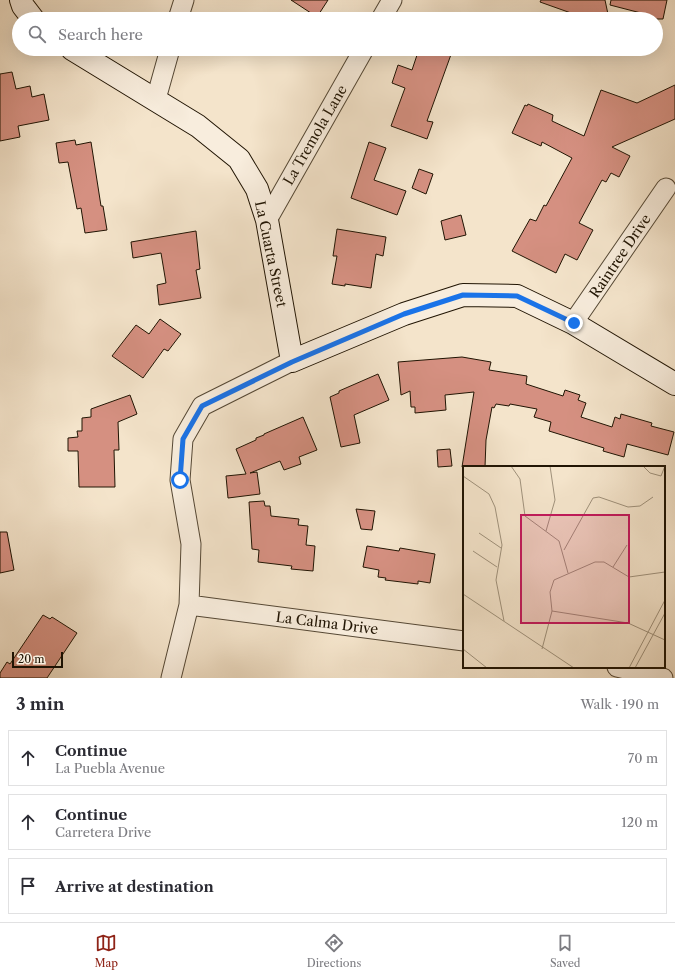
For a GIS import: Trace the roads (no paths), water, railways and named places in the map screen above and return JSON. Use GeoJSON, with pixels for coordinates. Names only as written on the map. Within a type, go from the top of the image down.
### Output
{"type":"FeatureCollection","features":[{"type":"Feature","properties":{"kind":"street"},"geometry":{"type":"LineString","coordinates":[[21,0],[28,12]]}},
{"type":"Feature","properties":{"kind":"street"},"geometry":{"type":"LineString","coordinates":[[180,12],[184,0]]}},
{"type":"Feature","properties":{"kind":"street"},"geometry":{"type":"LineString","coordinates":[[385,12],[392,0]]}},
{"type":"Feature","properties":{"kind":"street","name":"La Cuarta Street"},"geometry":{"type":"LineString","coordinates":[[84,56],[198,126],[239,159],[257,189],[267,220],[292,362]]}},
{"type":"Feature","properties":{"kind":"street"},"geometry":{"type":"LineString","coordinates":[[156,99],[168,56]]}},
{"type":"Feature","properties":{"kind":"street","name":"La Tremola Lane"},"geometry":{"type":"LineString","coordinates":[[267,220],[360,56]]}},
{"type":"Feature","properties":{"kind":"street","name":"Raintree Drive"},"geometry":{"type":"LineString","coordinates":[[574,323],[666,188]]}},
{"type":"Feature","properties":{"kind":"street"},"geometry":{"type":"LineString","coordinates":[[171,678],[189,605],[191,544],[180,480],[183,439],[202,406],[292,362],[404,314],[463,295],[517,296],[574,323],[675,384]]}},
{"type":"Feature","properties":{"kind":"street","name":"La Calma Drive"},"geometry":{"type":"LineString","coordinates":[[189,605],[463,641]]}},
{"type":"Feature","properties":{"kind":"street"},"geometry":{"type":"LineString","coordinates":[[622,668],[663,678]]}}]}
